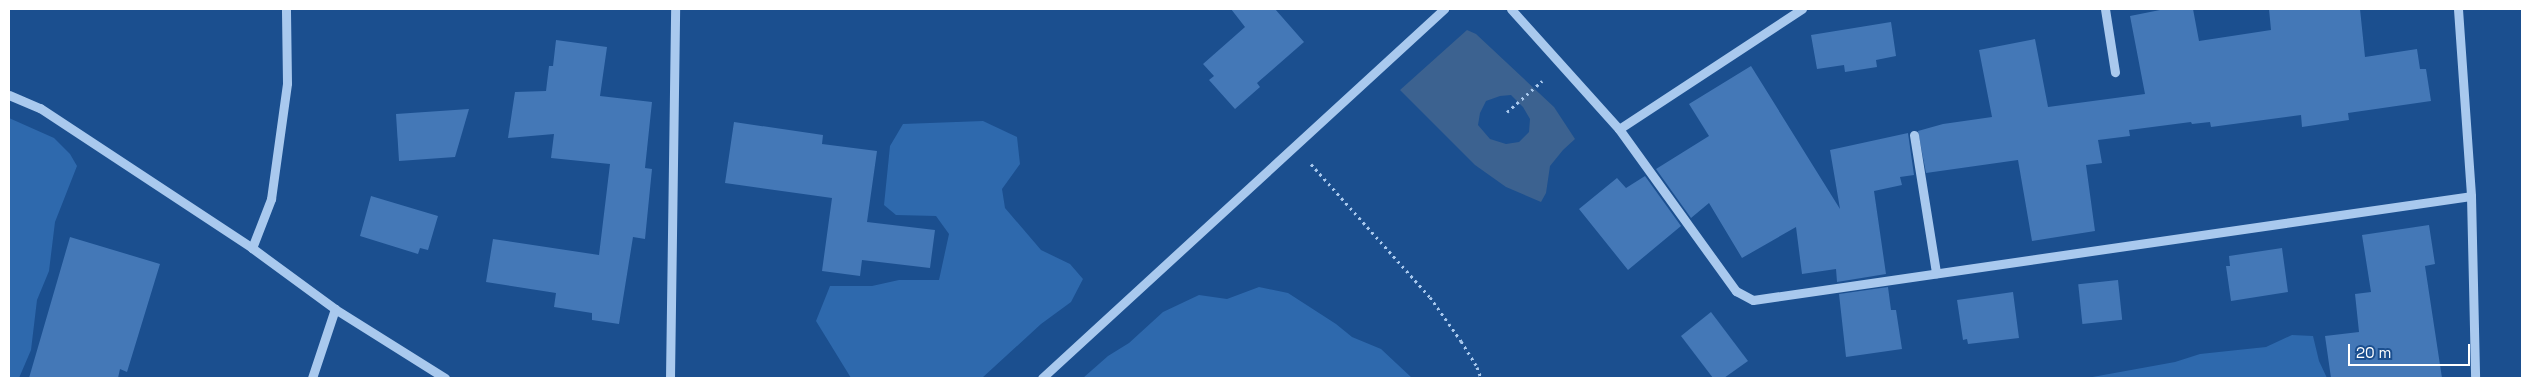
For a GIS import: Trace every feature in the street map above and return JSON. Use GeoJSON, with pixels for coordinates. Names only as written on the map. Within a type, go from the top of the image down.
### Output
{"type":"FeatureCollection","features":[{"type":"Feature","properties":{"kind":"street"},"geometry":{"type":"LineString","coordinates":[[252,248],[271,199],[287,83],[286,9]]}},
{"type":"Feature","properties":{"kind":"street"},"geometry":{"type":"LineString","coordinates":[[670,378],[675,9]]}},
{"type":"Feature","properties":{"kind":"street"},"geometry":{"type":"LineString","coordinates":[[1042,378],[1444,9]]}},
{"type":"Feature","properties":{"kind":"street"},"geometry":{"type":"LineString","coordinates":[[1511,9],[1619,130],[1736,291],[1752,300],[2471,196]]}},
{"type":"Feature","properties":{"kind":"street"},"geometry":{"type":"LineString","coordinates":[[1619,130],[1802,9]]}},
{"type":"Feature","properties":{"kind":"street"},"geometry":{"type":"LineString","coordinates":[[2105,9],[2115,72]]}},
{"type":"Feature","properties":{"kind":"street"},"geometry":{"type":"LineString","coordinates":[[2458,9],[2471,196],[2475,378]]}},
{"type":"Feature","properties":{"kind":"street"},"geometry":{"type":"LineString","coordinates":[[9,95],[40,108],[252,248],[335,309],[446,378]]}},
{"type":"Feature","properties":{"kind":"street"},"geometry":{"type":"LineString","coordinates":[[1914,135],[1936,273]]}},
{"type":"Feature","properties":{"kind":"street"},"geometry":{"type":"LineString","coordinates":[[312,378],[335,309]]}},
{"type":"Feature","properties":{"kind":"path"},"geometry":{"type":"LineString","coordinates":[[1507,112],[1544,79]]}},
{"type":"Feature","properties":{"kind":"path"},"geometry":{"type":"LineString","coordinates":[[1294,145],[1430,297],[1461,341],[1478,368],[1481,378]]}},
{"type":"Feature","properties":{"kind":"shaded area"},"geometry":{"type":"Polygon","coordinates":[[[1467,30],[1476,34],[1554,107],[1575,139],[1550,166],[1546,193],[1541,202],[1506,187],[1475,165],[1400,90],[1467,30]],[[1511,95],[1500,96],[1486,101],[1480,113],[1478,125],[1490,139],[1506,144],[1519,142],[1529,132],[1530,119],[1523,107],[1511,95]]]}},
{"type":"Feature","properties":{"kind":"shaded area"},"geometry":{"type":"Polygon","coordinates":[[[9,118],[54,138],[70,154],[77,166],[55,222],[49,271],[37,300],[31,350],[19,378],[9,378],[9,118]]]}},
{"type":"Feature","properties":{"kind":"shaded area"},"geometry":{"type":"Polygon","coordinates":[[[983,121],[1017,137],[1020,164],[1002,189],[1005,208],[1041,250],[1070,264],[1083,279],[1071,302],[1041,324],[982,378],[851,378],[816,321],[830,286],[872,286],[899,280],[939,280],[949,234],[936,216],[896,215],[884,205],[890,146],[903,124],[983,121]]]}},
{"type":"Feature","properties":{"kind":"shaded area"},"geometry":{"type":"Polygon","coordinates":[[[1259,287],[1288,293],[1336,324],[1352,337],[1381,349],[1412,378],[1083,378],[1108,356],[1129,343],[1163,312],[1199,295],[1227,299],[1259,287]]]}},
{"type":"Feature","properties":{"kind":"shaded area"},"geometry":{"type":"Polygon","coordinates":[[[2292,335],[2313,336],[2319,361],[2327,378],[2087,378],[2175,362],[2200,354],[2266,347],[2292,335]]]}},
{"type":"Feature","properties":{"kind":"building"},"geometry":{"type":"Polygon","coordinates":[[[1231,9],[1275,9],[1304,42],[1257,83],[1260,87],[1235,109],[1209,80],[1214,76],[1203,64],[1245,27],[1231,9]]]}},
{"type":"Feature","properties":{"kind":"building"},"geometry":{"type":"Polygon","coordinates":[[[2165,9],[2193,9],[2199,41],[2271,30],[2269,9],[2360,9],[2365,57],[2417,49],[2420,69],[2426,69],[2431,101],[2348,113],[2349,120],[2302,127],[2301,115],[2211,127],[2210,122],[2192,124],[2191,122],[2129,130],[2130,136],[2098,140],[2102,163],[2086,165],[2095,231],[2032,241],[2018,160],[1926,173],[1918,131],[1943,124],[1992,117],[1979,50],[2035,39],[2048,107],[2145,94],[2130,16],[2165,9]]]}},
{"type":"Feature","properties":{"kind":"building"},"geometry":{"type":"Polygon","coordinates":[[[1891,22],[1896,56],[1876,60],[1877,67],[1845,72],[1844,65],[1817,69],[1811,35],[1891,22]]]}},
{"type":"Feature","properties":{"kind":"building"},"geometry":{"type":"Polygon","coordinates":[[[556,40],[607,47],[600,96],[652,102],[645,168],[652,169],[645,239],[633,237],[619,324],[592,320],[592,313],[554,307],[556,293],[486,282],[493,239],[599,255],[610,164],[551,158],[554,134],[508,138],[515,92],[546,91],[549,66],[553,66],[556,40]]]}},
{"type":"Feature","properties":{"kind":"building"},"geometry":{"type":"Polygon","coordinates":[[[1751,66],[1840,209],[1830,150],[1908,133],[1914,175],[1900,177],[1902,185],[1874,191],[1886,274],[1837,282],[1836,269],[1802,274],[1796,227],[1742,258],[1709,203],[1691,218],[1656,169],[1709,136],[1689,104],[1751,66]]]}},
{"type":"Feature","properties":{"kind":"building"},"geometry":{"type":"Polygon","coordinates":[[[469,109],[455,157],[399,161],[396,114],[469,109]]]}},
{"type":"Feature","properties":{"kind":"building"},"geometry":{"type":"Polygon","coordinates":[[[734,122],[823,135],[822,144],[877,151],[867,222],[935,230],[930,268],[862,260],[860,276],[822,271],[832,198],[725,183],[734,122]]]}},
{"type":"Feature","properties":{"kind":"building"},"geometry":{"type":"Polygon","coordinates":[[[1645,176],[1681,226],[1628,270],[1579,209],[1617,178],[1626,188],[1645,176]]]}},
{"type":"Feature","properties":{"kind":"building"},"geometry":{"type":"Polygon","coordinates":[[[371,196],[438,216],[428,250],[420,248],[418,254],[360,236],[371,196]]]}},
{"type":"Feature","properties":{"kind":"building"},"geometry":{"type":"Polygon","coordinates":[[[2429,225],[2435,264],[2425,266],[2442,378],[2331,378],[2325,336],[2359,332],[2355,294],[2371,292],[2362,235],[2429,225]]]}},
{"type":"Feature","properties":{"kind":"building"},"geometry":{"type":"Polygon","coordinates":[[[70,237],[160,264],[127,372],[120,369],[118,378],[29,378],[70,237]]]}},
{"type":"Feature","properties":{"kind":"building"},"geometry":{"type":"Polygon","coordinates":[[[2282,248],[2288,292],[2231,301],[2226,266],[2230,266],[2229,256],[2282,248]]]}},
{"type":"Feature","properties":{"kind":"building"},"geometry":{"type":"Polygon","coordinates":[[[2118,280],[2122,320],[2082,324],[2078,284],[2118,280]]]}},
{"type":"Feature","properties":{"kind":"building"},"geometry":{"type":"Polygon","coordinates":[[[1888,287],[1891,310],[1896,310],[1902,349],[1846,357],[1839,294],[1888,287]]]}},
{"type":"Feature","properties":{"kind":"building"},"geometry":{"type":"Polygon","coordinates":[[[2013,292],[2019,338],[1968,344],[1967,339],[1963,340],[1957,300],[2013,292]]]}},
{"type":"Feature","properties":{"kind":"building"},"geometry":{"type":"Polygon","coordinates":[[[1711,312],[1748,361],[1724,378],[1713,378],[1681,336],[1711,312]]]}}]}
